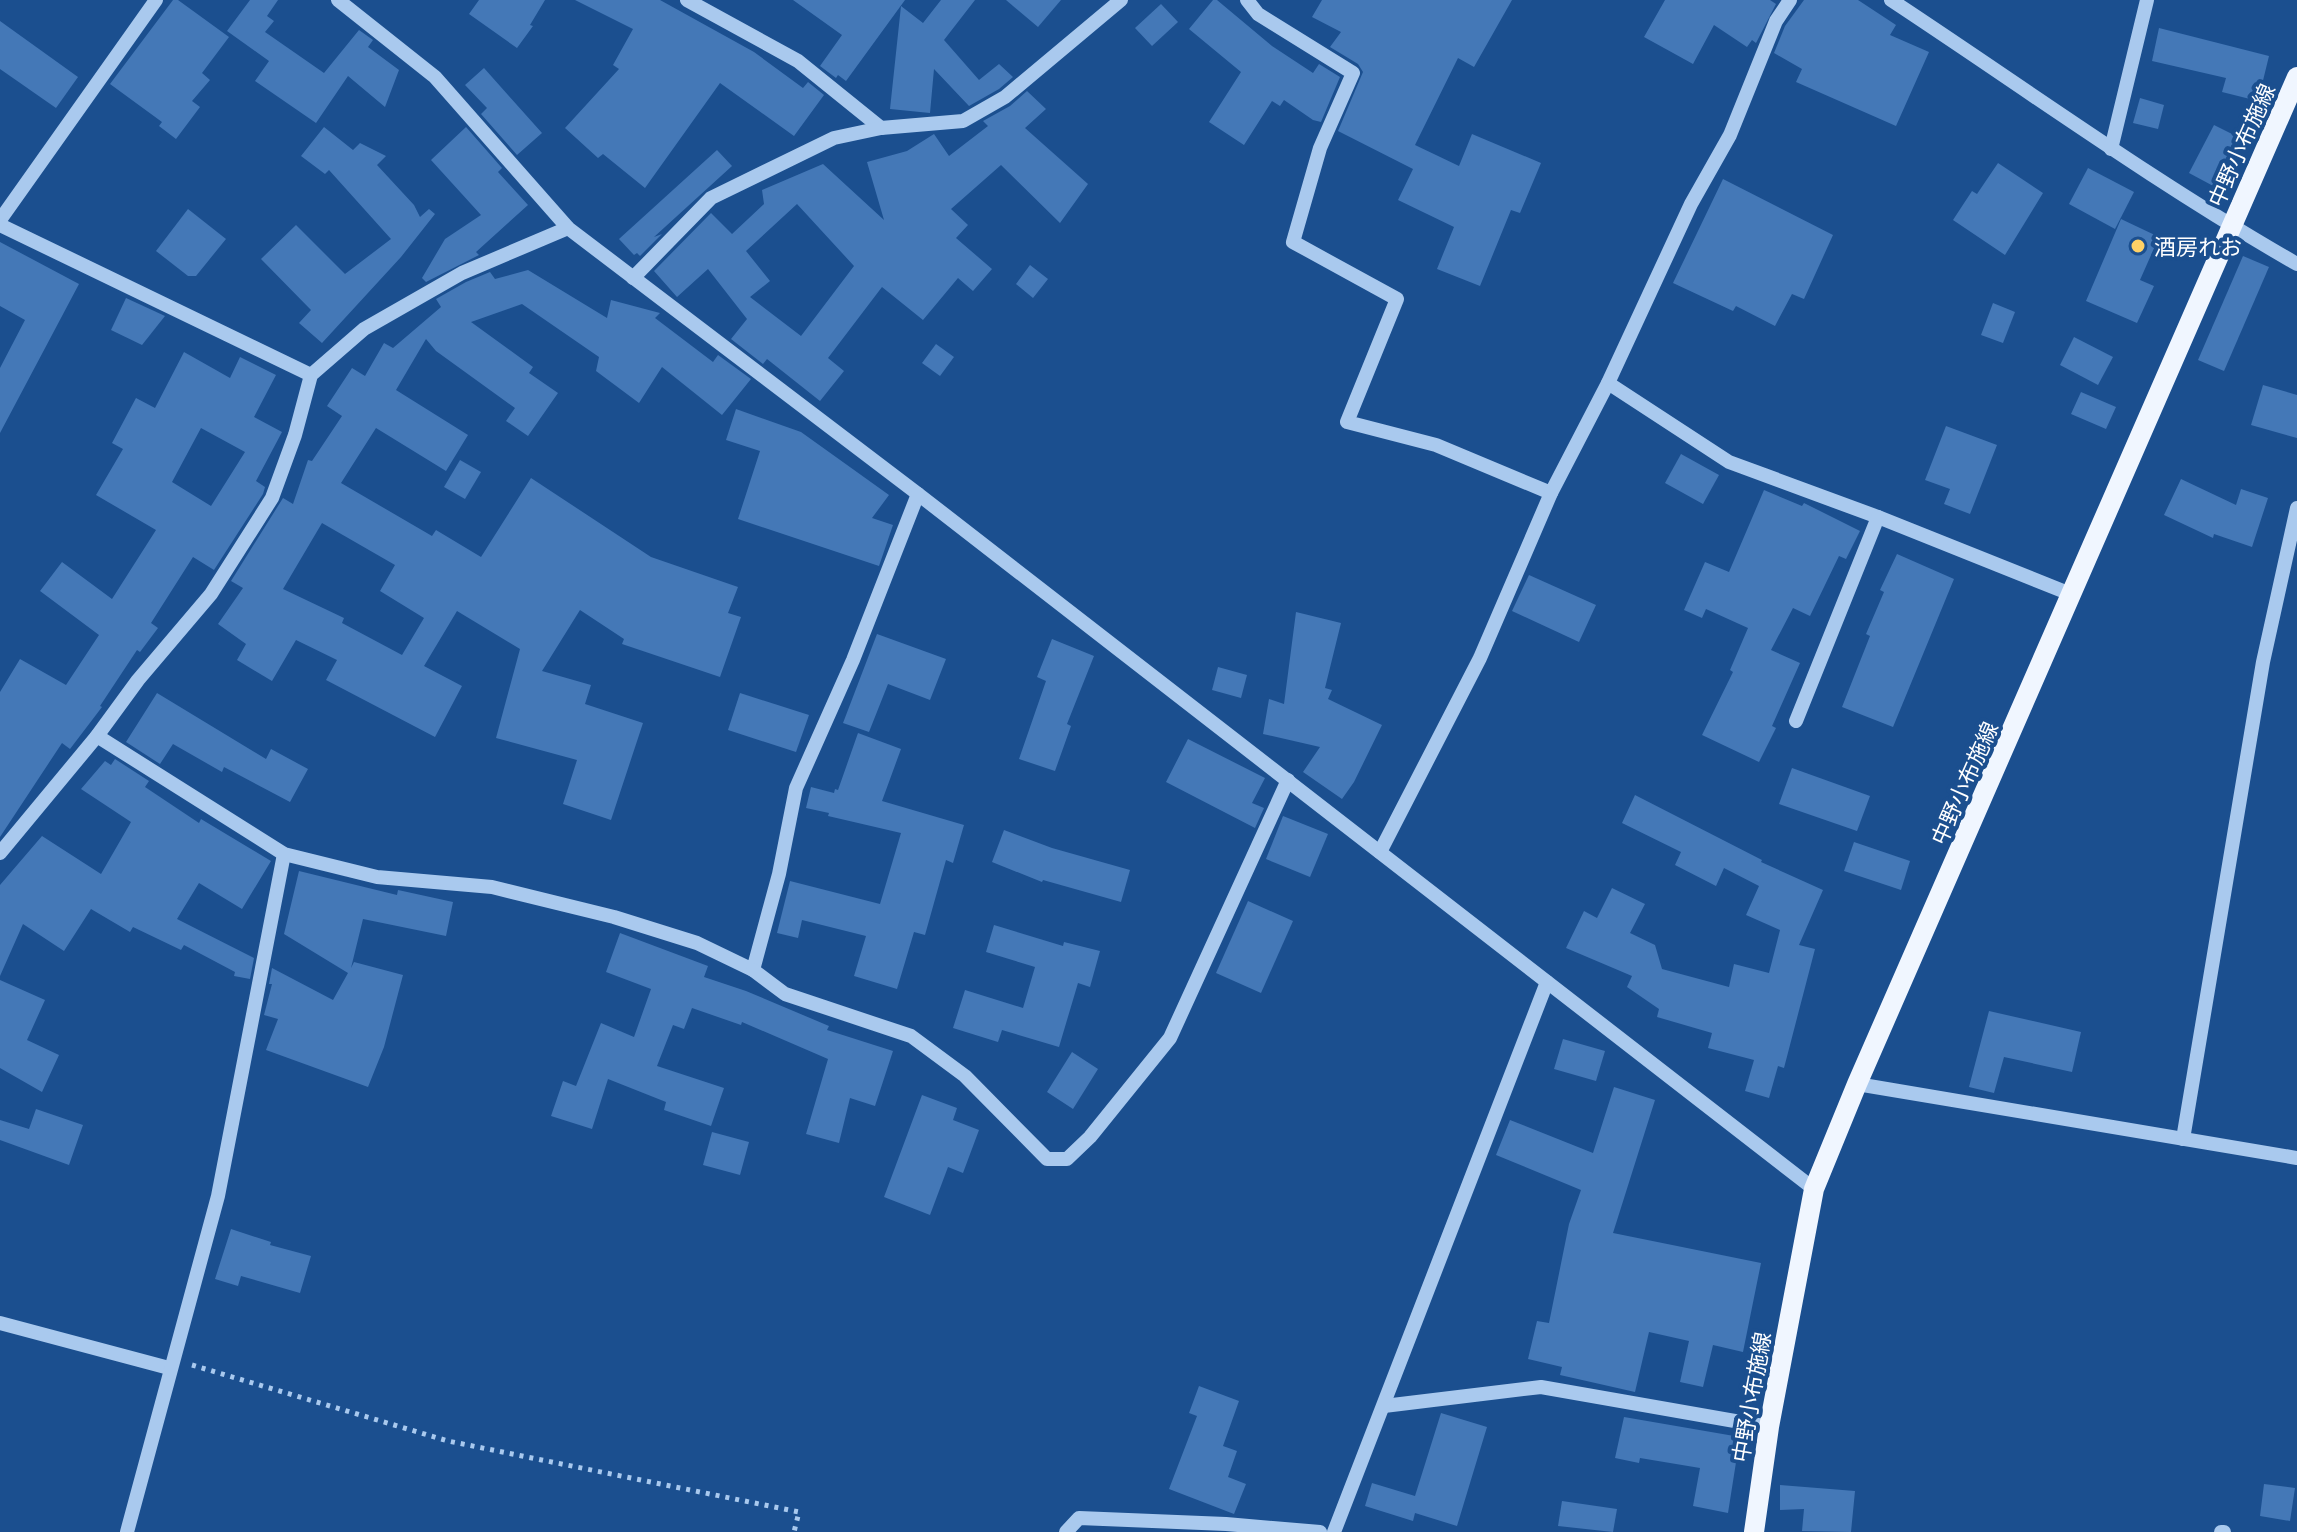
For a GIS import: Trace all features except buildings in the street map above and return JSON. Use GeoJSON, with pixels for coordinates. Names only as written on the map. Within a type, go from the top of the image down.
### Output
{"type":"FeatureCollection","features":[{"type":"Feature","properties":{"kind":"main road","name":"中野小布施線"},"geometry":{"type":"LineString","coordinates":[[1754,1532],[1769,1427],[1814,1189],[2297,77]]}},
{"type":"Feature","properties":{"kind":"street"},"geometry":{"type":"LineString","coordinates":[[156,0],[0,222],[311,375]]}},
{"type":"Feature","properties":{"kind":"street"},"geometry":{"type":"LineString","coordinates":[[338,0],[435,77],[568,228],[918,494],[1814,1189]]}},
{"type":"Feature","properties":{"kind":"street"},"geometry":{"type":"LineString","coordinates":[[687,0],[798,61],[881,128]]}},
{"type":"Feature","properties":{"kind":"street"},"geometry":{"type":"LineString","coordinates":[[633,278],[711,198],[834,138],[881,128],[963,121],[1005,97],[1121,0]]}},
{"type":"Feature","properties":{"kind":"street"},"geometry":{"type":"LineString","coordinates":[[1247,0],[1258,14],[1353,73],[1320,148],[1293,242],[1397,299],[1347,422],[1436,445],[1551,493]]}},
{"type":"Feature","properties":{"kind":"street"},"geometry":{"type":"LineString","coordinates":[[1380,852],[1480,658],[1551,493],[1608,383],[1691,204],[1730,135],[1776,21],[1790,0]]}},
{"type":"Feature","properties":{"kind":"street"},"geometry":{"type":"LineString","coordinates":[[1891,0],[2111,149],[2232,227],[2297,264]]}},
{"type":"Feature","properties":{"kind":"street"},"geometry":{"type":"LineString","coordinates":[[2111,149],[2147,0]]}},
{"type":"Feature","properties":{"kind":"street"},"geometry":{"type":"LineString","coordinates":[[0,853],[211,594],[272,498],[295,435],[311,375],[364,329],[449,280],[568,228]]}},
{"type":"Feature","properties":{"kind":"street"},"geometry":{"type":"LineString","coordinates":[[1608,383],[1729,462],[1878,517],[2073,595]]}},
{"type":"Feature","properties":{"kind":"street"},"geometry":{"type":"LineString","coordinates":[[753,970],[779,874],[796,788],[853,660],[918,494]]}},
{"type":"Feature","properties":{"kind":"street"},"geometry":{"type":"LineString","coordinates":[[2183,1139],[2263,662],[2297,508]]}},
{"type":"Feature","properties":{"kind":"street"},"geometry":{"type":"LineString","coordinates":[[1796,721],[1878,517]]}},
{"type":"Feature","properties":{"kind":"street"},"geometry":{"type":"LineString","coordinates":[[97,736],[284,854],[377,877],[492,887],[614,917],[697,943],[753,970],[785,994],[911,1036],[965,1076],[1047,1159],[1067,1159],[1090,1137],[1170,1038],[1288,780]]}},
{"type":"Feature","properties":{"kind":"street"},"geometry":{"type":"LineString","coordinates":[[127,1532],[170,1364],[218,1196],[284,854]]}},
{"type":"Feature","properties":{"kind":"street"},"geometry":{"type":"LineString","coordinates":[[1334,1532],[1547,982]]}},
{"type":"Feature","properties":{"kind":"street"},"geometry":{"type":"LineString","coordinates":[[1857,1084],[2297,1158]]}},
{"type":"Feature","properties":{"kind":"street"},"geometry":{"type":"LineString","coordinates":[[0,1323],[170,1364]]}},
{"type":"Feature","properties":{"kind":"street"},"geometry":{"type":"LineString","coordinates":[[1384,1406],[1541,1387],[1769,1427]]}},
{"type":"Feature","properties":{"kind":"street"},"geometry":{"type":"LineString","coordinates":[[1066,1532],[1079,1518],[1226,1524],[1320,1532]]}},
{"type":"Feature","properties":{"kind":"path"},"geometry":{"type":"LineString","coordinates":[[170,1364],[448,1441],[799,1512],[794,1532]]}},
{"type":"Feature","properties":{"kind":"place","name":"酒房れお"},"geometry":{"type":"Point","coordinates":[2138,246]}}]}
